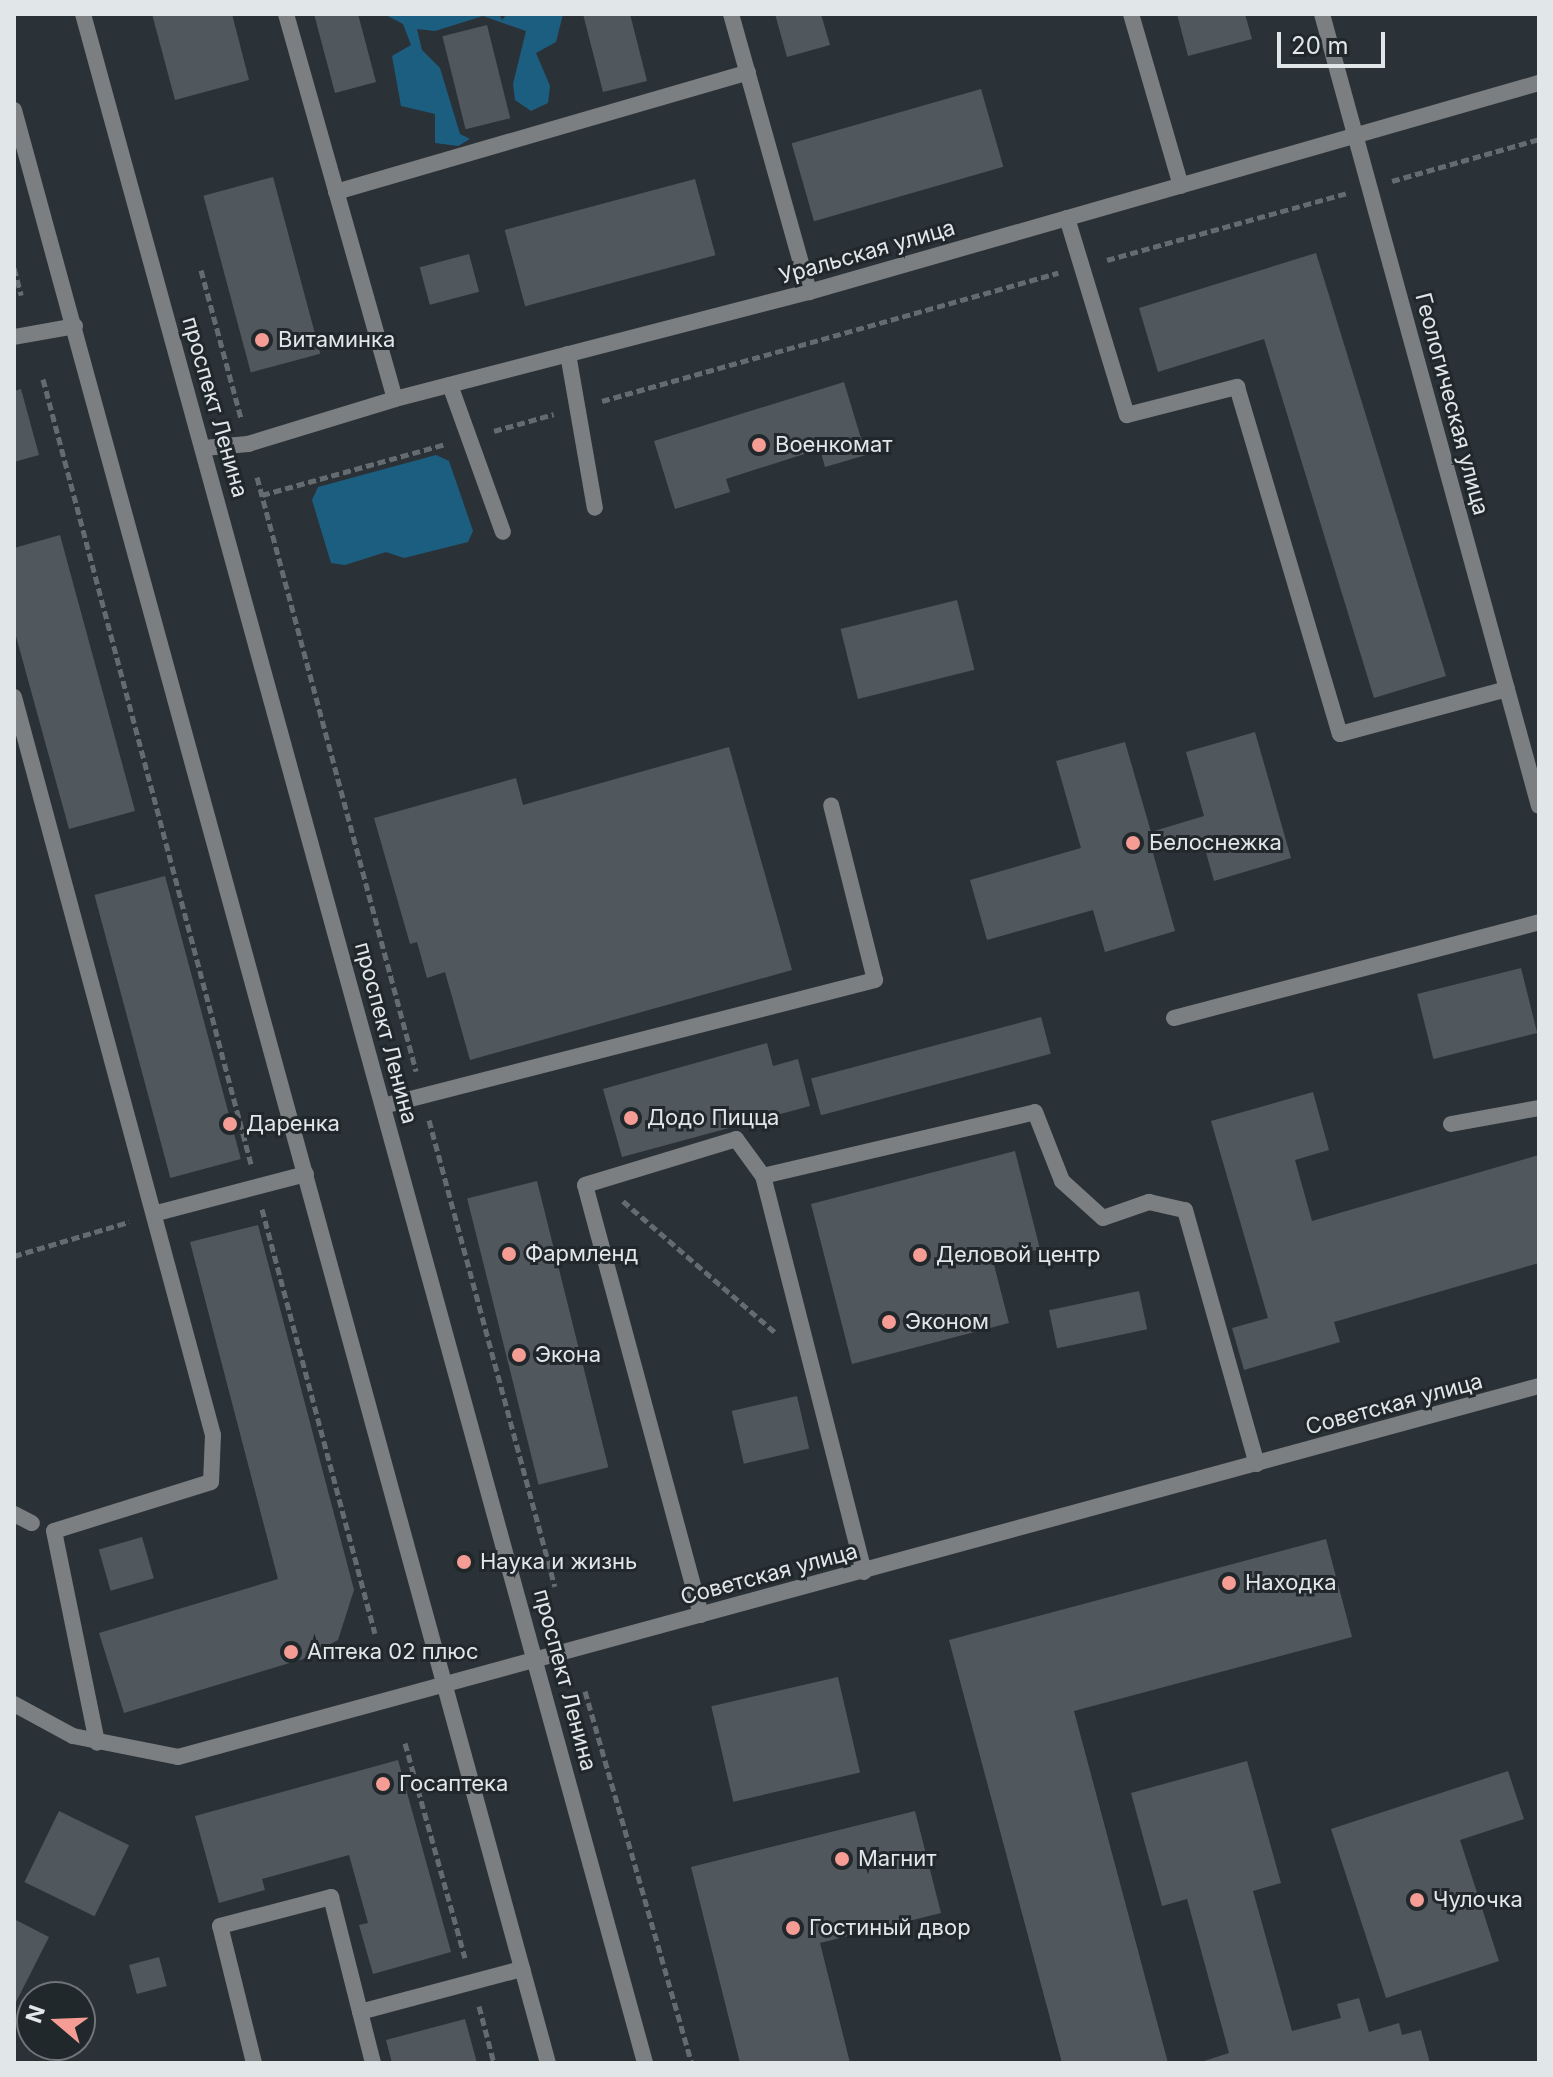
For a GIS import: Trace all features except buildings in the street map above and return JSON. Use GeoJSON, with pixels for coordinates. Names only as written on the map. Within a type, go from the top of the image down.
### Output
{"type":"FeatureCollection","features":[{"type":"Feature","properties":{"kind":"street","name":"проспект Ленина"},"geometry":{"type":"LineString","coordinates":[[83,14],[539,1661],[645,2063]]}},
{"type":"Feature","properties":{"kind":"street"},"geometry":{"type":"LineString","coordinates":[[286,14],[395,399]]}},
{"type":"Feature","properties":{"kind":"street"},"geometry":{"type":"LineString","coordinates":[[731,14],[809,292]]}},
{"type":"Feature","properties":{"kind":"street"},"geometry":{"type":"LineString","coordinates":[[1131,14],[1181,186]]}},
{"type":"Feature","properties":{"kind":"street","name":"Геологическая улица"},"geometry":{"type":"LineString","coordinates":[[1322,14],[1539,806]]}},
{"type":"Feature","properties":{"kind":"street"},"geometry":{"type":"LineString","coordinates":[[336,192],[748,72]]}},
{"type":"Feature","properties":{"kind":"street","name":"Уральская улица"},"geometry":{"type":"LineString","coordinates":[[204,448],[248,444],[395,399],[809,292],[1539,83]]}},
{"type":"Feature","properties":{"kind":"street"},"geometry":{"type":"LineString","coordinates":[[14,110],[548,2063]]}},
{"type":"Feature","properties":{"kind":"street"},"geometry":{"type":"LineString","coordinates":[[1067,218],[1127,415],[1237,387],[1340,734],[1507,689]]}},
{"type":"Feature","properties":{"kind":"street"},"geometry":{"type":"LineString","coordinates":[[14,337],[75,326]]}},
{"type":"Feature","properties":{"kind":"street"},"geometry":{"type":"LineString","coordinates":[[568,354],[595,508]]}},
{"type":"Feature","properties":{"kind":"street"},"geometry":{"type":"LineString","coordinates":[[450,385],[503,532]]}},
{"type":"Feature","properties":{"kind":"street"},"geometry":{"type":"LineString","coordinates":[[14,697],[157,1213],[213,1435],[211,1482],[54,1531],[97,1743]]}},
{"type":"Feature","properties":{"kind":"street"},"geometry":{"type":"LineString","coordinates":[[383,1106],[875,980],[831,805]]}},
{"type":"Feature","properties":{"kind":"street"},"geometry":{"type":"LineString","coordinates":[[1174,1018],[1539,922]]}},
{"type":"Feature","properties":{"kind":"street"},"geometry":{"type":"LineString","coordinates":[[1451,1124],[1539,1108]]}},
{"type":"Feature","properties":{"kind":"street"},"geometry":{"type":"LineString","coordinates":[[763,1176],[1035,1112],[1062,1181],[1103,1218],[1149,1202],[1185,1210],[1257,1464]]}},
{"type":"Feature","properties":{"kind":"street"},"geometry":{"type":"LineString","coordinates":[[701,1615],[585,1185],[736,1139],[763,1176],[864,1572]]}},
{"type":"Feature","properties":{"kind":"street"},"geometry":{"type":"LineString","coordinates":[[157,1213],[256,1183],[306,1174]]}},
{"type":"Feature","properties":{"kind":"street","name":"Советская улица"},"geometry":{"type":"LineString","coordinates":[[14,1704],[73,1736],[178,1757],[1539,1386]]}},
{"type":"Feature","properties":{"kind":"street"},"geometry":{"type":"LineString","coordinates":[[14,1514],[32,1523]]}},
{"type":"Feature","properties":{"kind":"street"},"geometry":{"type":"LineString","coordinates":[[254,2063],[220,1926],[331,1897],[373,2063]]}},
{"type":"Feature","properties":{"kind":"street"},"geometry":{"type":"LineString","coordinates":[[360,2012],[522,1969]]}},
{"type":"Feature","properties":{"kind":"path"},"geometry":{"type":"LineString","coordinates":[[262,495],[1539,139]]}},
{"type":"Feature","properties":{"kind":"path"},"geometry":{"type":"LineString","coordinates":[[14,268],[21,295]]}},
{"type":"Feature","properties":{"kind":"path"},"geometry":{"type":"LineString","coordinates":[[201,270],[241,418]]}},
{"type":"Feature","properties":{"kind":"path"},"geometry":{"type":"LineString","coordinates":[[43,379],[375,1633]]}},
{"type":"Feature","properties":{"kind":"path"},"geometry":{"type":"LineString","coordinates":[[257,477],[555,1586]]}},
{"type":"Feature","properties":{"kind":"path"},"geometry":{"type":"LineString","coordinates":[[600,1181],[810,1363]]}},
{"type":"Feature","properties":{"kind":"path"},"geometry":{"type":"LineString","coordinates":[[14,1256],[157,1213]]}},
{"type":"Feature","properties":{"kind":"path"},"geometry":{"type":"LineString","coordinates":[[585,1691],[692,2063]]}},
{"type":"Feature","properties":{"kind":"path"},"geometry":{"type":"LineString","coordinates":[[405,1743],[494,2063]]}},
{"type":"Feature","properties":{"kind":"shaded area"},"geometry":{"type":"Polygon","coordinates":[[[384,14],[499,14],[502,20],[507,14],[563,14],[556,42],[536,53],[550,86],[548,103],[531,111],[515,100],[513,84],[526,31],[483,16],[435,31],[417,29],[422,50],[440,68],[460,134],[470,139],[458,146],[435,143],[435,114],[401,106],[392,56],[411,45],[403,24],[384,14]]]}},
{"type":"Feature","properties":{"kind":"shaded area"},"geometry":{"type":"Polygon","coordinates":[[[436,455],[449,461],[473,531],[468,542],[404,558],[386,552],[345,565],[331,563],[312,500],[318,487],[436,455]]]}},
{"type":"Feature","properties":{"kind":"place","name":"Витаминка"},"geometry":{"type":"Point","coordinates":[262,340]}},
{"type":"Feature","properties":{"kind":"place","name":"Военкомат"},"geometry":{"type":"Point","coordinates":[759,445]}},
{"type":"Feature","properties":{"kind":"place","name":"Белоснежка"},"geometry":{"type":"Point","coordinates":[1133,843]}},
{"type":"Feature","properties":{"kind":"place","name":"Додо Пицца"},"geometry":{"type":"Point","coordinates":[631,1118]}},
{"type":"Feature","properties":{"kind":"place","name":"Даренка"},"geometry":{"type":"Point","coordinates":[230,1124]}},
{"type":"Feature","properties":{"kind":"place","name":"Фармленд"},"geometry":{"type":"Point","coordinates":[509,1254]}},
{"type":"Feature","properties":{"kind":"place","name":"Деловой центр"},"geometry":{"type":"Point","coordinates":[920,1255]}},
{"type":"Feature","properties":{"kind":"place","name":"Эконом"},"geometry":{"type":"Point","coordinates":[889,1322]}},
{"type":"Feature","properties":{"kind":"place","name":"Экона"},"geometry":{"type":"Point","coordinates":[519,1355]}},
{"type":"Feature","properties":{"kind":"place","name":"Наука и жизнь"},"geometry":{"type":"Point","coordinates":[464,1562]}},
{"type":"Feature","properties":{"kind":"place","name":"Находка"},"geometry":{"type":"Point","coordinates":[1229,1583]}},
{"type":"Feature","properties":{"kind":"place","name":"Аптека 02 плюс"},"geometry":{"type":"Point","coordinates":[291,1652]}},
{"type":"Feature","properties":{"kind":"place","name":"Госаптека"},"geometry":{"type":"Point","coordinates":[383,1784]}},
{"type":"Feature","properties":{"kind":"place","name":"Магнит"},"geometry":{"type":"Point","coordinates":[842,1859]}},
{"type":"Feature","properties":{"kind":"place","name":"Чулочка"},"geometry":{"type":"Point","coordinates":[1417,1900]}},
{"type":"Feature","properties":{"kind":"place","name":"Гостиный двор"},"geometry":{"type":"Point","coordinates":[793,1928]}}]}
